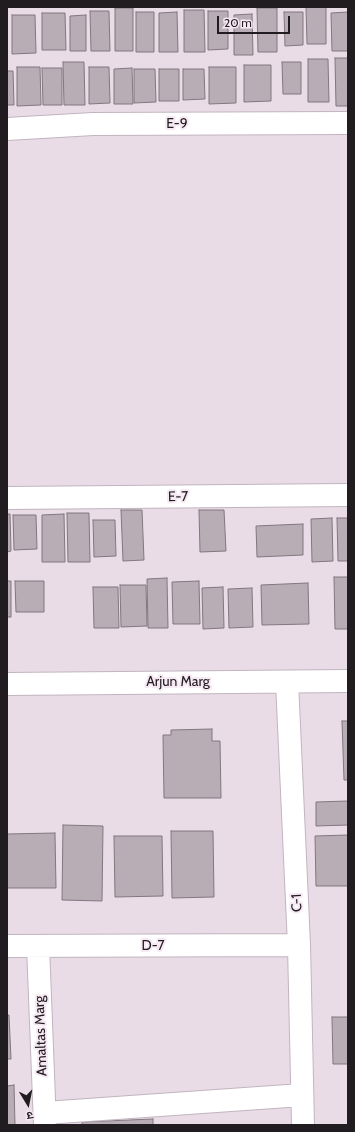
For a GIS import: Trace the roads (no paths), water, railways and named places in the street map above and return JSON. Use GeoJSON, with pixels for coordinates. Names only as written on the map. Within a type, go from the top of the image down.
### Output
{"type":"FeatureCollection","features":[{"type":"Feature","properties":{"kind":"street","name":"E-9"},"geometry":{"type":"LineString","coordinates":[[7,129],[93,124],[348,123]]}},
{"type":"Feature","properties":{"kind":"street","name":"E-7"},"geometry":{"type":"LineString","coordinates":[[7,498],[348,495]]}},
{"type":"Feature","properties":{"kind":"street","name":"Arjun Marg"},"geometry":{"type":"LineString","coordinates":[[7,684],[348,681]]}},
{"type":"Feature","properties":{"kind":"street","name":"C-1"},"geometry":{"type":"LineString","coordinates":[[287,682],[299,945],[302,1125]]}},
{"type":"Feature","properties":{"kind":"street","name":"D-7"},"geometry":{"type":"LineString","coordinates":[[7,946],[299,945]]}},
{"type":"Feature","properties":{"kind":"street","name":"Amaltas Marg"},"geometry":{"type":"LineString","coordinates":[[38,946],[45,1119]]}},
{"type":"Feature","properties":{"kind":"street"},"geometry":{"type":"LineString","coordinates":[[45,1119],[302,1094]]}}]}
